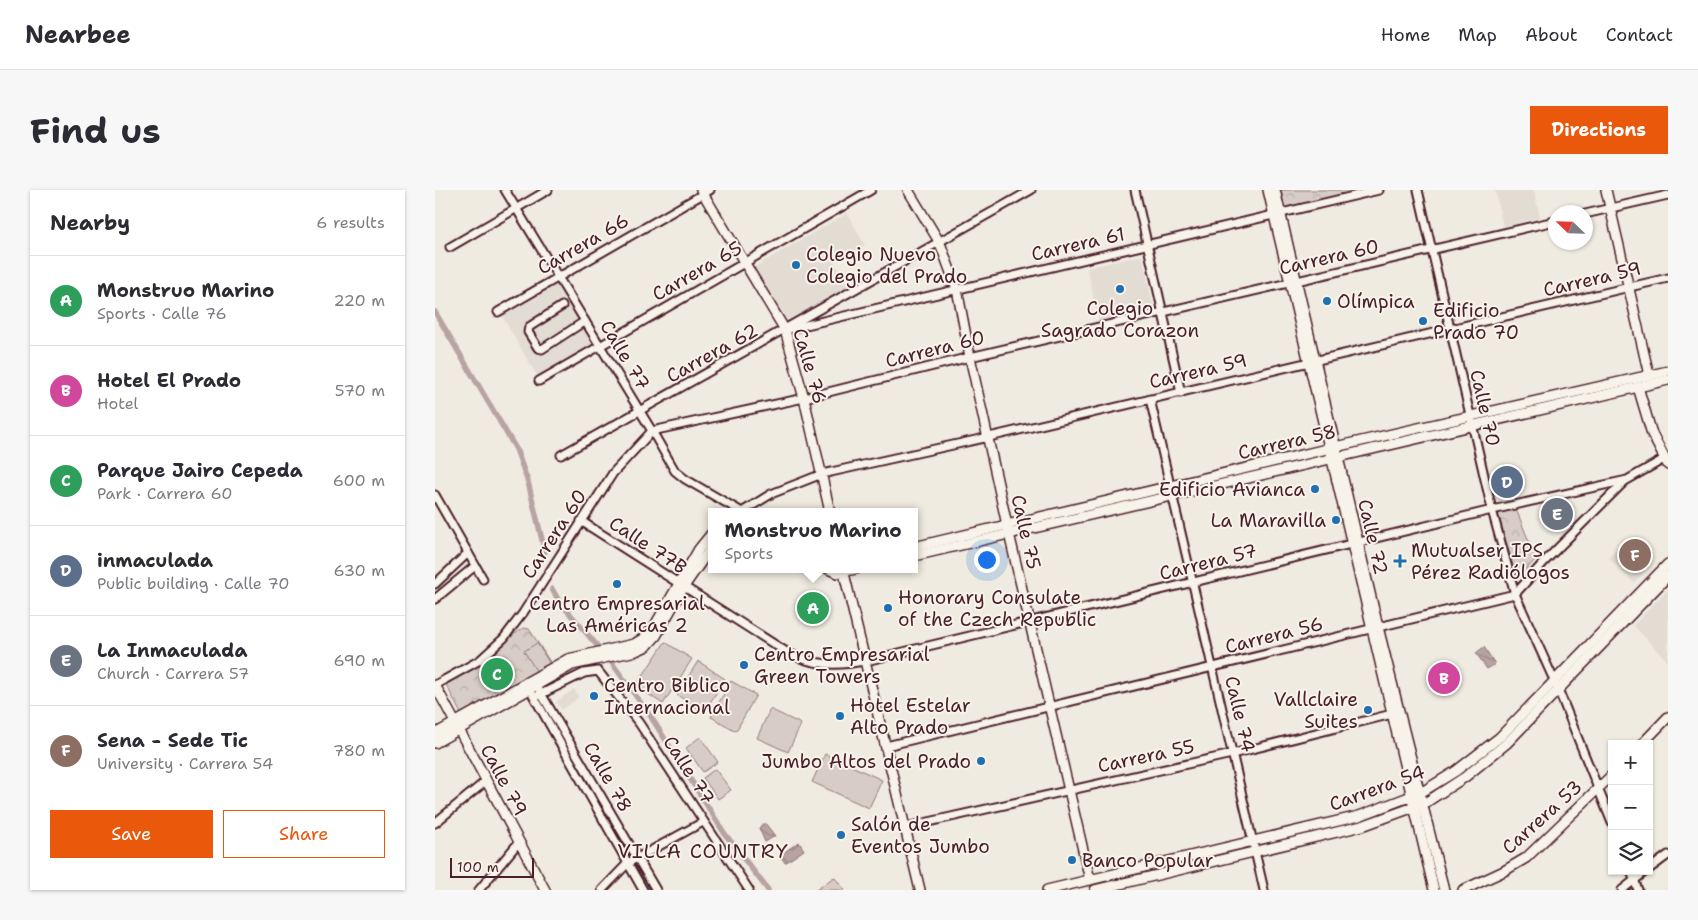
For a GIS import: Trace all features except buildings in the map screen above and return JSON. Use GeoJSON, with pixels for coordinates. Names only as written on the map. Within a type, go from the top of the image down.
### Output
{"type":"FeatureCollection","features":[{"type":"Feature","properties":{"kind":"street","name":"Calle 77"},"geometry":{"type":"LineString","coordinates":[[505,190],[675,471],[685,479],[735,508]]}},
{"type":"Feature","properties":{"kind":"street"},"geometry":{"type":"LineString","coordinates":[[449,247],[547,190]]}},
{"type":"Feature","properties":{"kind":"street","name":"Carrera 65"},"geometry":{"type":"LineString","coordinates":[[539,381],[871,190]]}},
{"type":"Feature","properties":{"kind":"street","name":"Calle 75"},"geometry":{"type":"LineString","coordinates":[[908,190],[941,243],[957,289],[1008,530],[1051,706],[1090,880],[1094,890]]}},
{"type":"Feature","properties":{"kind":"street","name":"Carrera 62"},"geometry":{"type":"LineString","coordinates":[[561,455],[941,243],[1031,190]]}},
{"type":"Feature","properties":{"kind":"street"},"geometry":{"type":"LineString","coordinates":[[1135,190],[1181,393]]}},
{"type":"Feature","properties":{"kind":"street","name":"Calle 72"},"geometry":{"type":"LineString","coordinates":[[1268,190],[1277,214],[1355,543],[1392,714],[1415,795]]}},
{"type":"Feature","properties":{"kind":"street","name":"Calle 72"},"geometry":{"type":"LineString","coordinates":[[1275,190],[1277,214]]}},
{"type":"Feature","properties":{"kind":"street","name":"Carrera 61"},"geometry":{"type":"LineString","coordinates":[[785,330],[1379,190]]}},
{"type":"Feature","properties":{"kind":"street","name":"Calle 70"},"geometry":{"type":"LineString","coordinates":[[1418,190],[1430,249],[1492,510],[1515,594],[1558,689],[1608,813]]}},
{"type":"Feature","properties":{"kind":"street"},"geometry":{"type":"LineString","coordinates":[[1606,190],[1649,375],[1638,387],[1652,434],[1666,462]]}},
{"type":"Feature","properties":{"kind":"street","name":"Calle 76"},"geometry":{"type":"LineString","coordinates":[[705,191],[785,330],[829,508]]}},
{"type":"Feature","properties":{"kind":"street","name":"Carrera 66"},"geometry":{"type":"LineString","coordinates":[[498,312],[705,191]]}},
{"type":"Feature","properties":{"kind":"street"},"geometry":{"type":"LineString","coordinates":[[1593,212],[1668,195]]}},
{"type":"Feature","properties":{"kind":"street","name":"Carrera 60"},"geometry":{"type":"LineString","coordinates":[[435,685],[480,660],[493,649],[523,613],[613,473],[652,431],[803,398],[1163,311],[1293,283],[1548,223]]}},
{"type":"Feature","properties":{"kind":"street","name":"Carrera 59"},"geometry":{"type":"LineString","coordinates":[[748,508],[771,494],[821,474],[1181,393],[1668,278]]}},
{"type":"Feature","properties":{"kind":"street"},"geometry":{"type":"LineString","coordinates":[[562,306],[529,327],[528,332],[538,348],[542,350],[585,321]]}},
{"type":"Feature","properties":{"kind":"street"},"geometry":{"type":"LineString","coordinates":[[825,306],[822,315],[830,320]]}},
{"type":"Feature","properties":{"kind":"street","name":"Carrera 58"},"geometry":{"type":"LineString","coordinates":[[1471,421],[1668,371]]}},
{"type":"Feature","properties":{"kind":"street","name":"Carrera 58"},"geometry":{"type":"LineString","coordinates":[[918,551],[1332,452],[1668,380]]}},
{"type":"Feature","properties":{"kind":"street","name":"Calle 74"},"geometry":{"type":"LineString","coordinates":[[1150,399],[1264,890]]}},
{"type":"Feature","properties":{"kind":"street"},"geometry":{"type":"LineString","coordinates":[[634,449],[651,443],[660,448]]}},
{"type":"Feature","properties":{"kind":"street","name":"Carrera 57"},"geometry":{"type":"LineString","coordinates":[[829,665],[865,661],[1492,510],[1595,488],[1627,480],[1666,462]]}},
{"type":"Feature","properties":{"kind":"street"},"geometry":{"type":"LineString","coordinates":[[1515,594],[1602,503],[1627,480]]}},
{"type":"Feature","properties":{"kind":"street"},"geometry":{"type":"LineString","coordinates":[[1595,488],[1605,493],[1602,503]]}},
{"type":"Feature","properties":{"kind":"street"},"geometry":{"type":"LineString","coordinates":[[435,495],[483,578]]}},
{"type":"Feature","properties":{"kind":"street","name":"Calle 77B"},"geometry":{"type":"LineString","coordinates":[[581,522],[788,653],[808,662],[829,665]]}},
{"type":"Feature","properties":{"kind":"street"},"geometry":{"type":"LineString","coordinates":[[680,586],[699,549],[708,538]]}},
{"type":"Feature","properties":{"kind":"street"},"geometry":{"type":"LineString","coordinates":[[435,734],[534,688],[568,659],[614,652],[644,638],[680,586],[708,551]]}},
{"type":"Feature","properties":{"kind":"street"},"geometry":{"type":"LineString","coordinates":[[435,584],[468,553]]}},
{"type":"Feature","properties":{"kind":"street","name":"Carrera 54"},"geometry":{"type":"LineString","coordinates":[[1529,715],[1554,680],[1668,564]]}},
{"type":"Feature","properties":{"kind":"street"},"geometry":{"type":"LineString","coordinates":[[435,599],[475,566]]}},
{"type":"Feature","properties":{"kind":"street"},"geometry":{"type":"LineString","coordinates":[[843,573],[920,890]]}},
{"type":"Feature","properties":{"kind":"street","name":"Carrera 54"},"geometry":{"type":"LineString","coordinates":[[1094,890],[1341,831],[1417,806],[1475,763],[1558,689],[1668,576]]}},
{"type":"Feature","properties":{"kind":"street","name":"Carrera 56"},"geometry":{"type":"LineString","coordinates":[[886,746],[1515,594]]}},
{"type":"Feature","properties":{"kind":"street","name":"Calle 72"},"geometry":{"type":"LineString","coordinates":[[1374,628],[1415,795],[1434,890]]}},
{"type":"Feature","properties":{"kind":"street","name":"Calle 77"},"geometry":{"type":"LineString","coordinates":[[534,688],[584,673],[598,671],[639,723],[749,890]]}},
{"type":"Feature","properties":{"kind":"street","name":"Calle 79"},"geometry":{"type":"LineString","coordinates":[[435,685],[545,890]]}},
{"type":"Feature","properties":{"kind":"street","name":"Calle 78"},"geometry":{"type":"LineString","coordinates":[[534,688],[656,890]]}},
{"type":"Feature","properties":{"kind":"street","name":"Calle 78"},"geometry":{"type":"LineString","coordinates":[[534,688],[643,890]]}},
{"type":"Feature","properties":{"kind":"street","name":"Carrera 55"},"geometry":{"type":"LineString","coordinates":[[906,826],[1232,754],[1392,714]]}},
{"type":"Feature","properties":{"kind":"street"},"geometry":{"type":"LineString","coordinates":[[1646,740],[1668,717]]}},
{"type":"Feature","properties":{"kind":"street"},"geometry":{"type":"LineString","coordinates":[[435,743],[457,725]]}},
{"type":"Feature","properties":{"kind":"street","name":"Carrera 54"},"geometry":{"type":"LineString","coordinates":[[1047,890],[1338,822],[1415,795],[1475,763]]}},
{"type":"Feature","properties":{"kind":"street","name":"Carrera 53"},"geometry":{"type":"LineString","coordinates":[[1463,890],[1504,871],[1526,858],[1608,779]]}},
{"type":"Feature","properties":{"kind":"street"},"geometry":{"type":"LineString","coordinates":[[435,823],[486,781]]}},
{"type":"Feature","properties":{"kind":"street","name":"Calle 72"},"geometry":{"type":"LineString","coordinates":[[1417,806],[1444,890]]}},
{"type":"Feature","properties":{"kind":"street"},"geometry":{"type":"LineString","coordinates":[[602,890],[628,863],[703,822]]}},
{"type":"Feature","properties":{"kind":"street"},"geometry":{"type":"LineString","coordinates":[[1338,822],[1341,831]]}},
{"type":"Feature","properties":{"kind":"street"},"geometry":{"type":"LineString","coordinates":[[479,890],[519,842]]}},
{"type":"Feature","properties":{"kind":"street"},"geometry":{"type":"LineString","coordinates":[[1653,866],[1668,855]]}},
{"type":"Feature","properties":{"kind":"street"},"geometry":{"type":"LineString","coordinates":[[1178,859],[1181,870]]}},
{"type":"Feature","properties":{"kind":"street"},"geometry":{"type":"LineString","coordinates":[[1632,875],[1638,890]]}},
{"type":"Feature","properties":{"kind":"street"},"geometry":{"type":"LineString","coordinates":[[1622,890],[1640,875]]}},
{"type":"Feature","properties":{"kind":"shaded area"},"geometry":{"type":"Polygon","coordinates":[[[1495,190],[1534,190],[1540,218],[1503,227],[1495,190]]]}},
{"type":"Feature","properties":{"kind":"shaded area","name":"Colegio Nuevo Colegio del Prado"},"geometry":{"type":"Polygon","coordinates":[[[847,213],[865,245],[834,262],[848,287],[787,322],[753,268],[847,213]]]}},
{"type":"Feature","properties":{"kind":"shaded area","name":"Colegio Sagrado Corazon"},"geometry":{"type":"Polygon","coordinates":[[[1142,255],[1154,310],[1099,322],[1087,268],[1142,255]]]}},
{"type":"Feature","properties":{"kind":"shaded area"},"geometry":{"type":"Polygon","coordinates":[[[557,284],[593,345],[540,376],[536,374],[502,316],[557,284]]]}},
{"type":"Feature","properties":{"kind":"shaded area"},"geometry":{"type":"Polygon","coordinates":[[[1627,538],[1652,563],[1634,583],[1608,557],[1627,538]]]}},
{"type":"Feature","properties":{"kind":"shaded area"},"geometry":{"type":"Polygon","coordinates":[[[1668,589],[1668,662],[1633,625],[1668,589]]]}},
{"type":"Feature","properties":{"kind":"shaded area"},"geometry":{"type":"Polygon","coordinates":[[[574,689],[579,697],[562,710],[556,702],[574,689]]]}},
{"type":"Feature","properties":{"kind":"green space"},"geometry":{"type":"Polygon","coordinates":[[[1281,190],[1364,190],[1285,209],[1281,190]]]}},
{"type":"Feature","properties":{"kind":"green space"},"geometry":{"type":"Polygon","coordinates":[[[1516,509],[1536,559],[1517,579],[1498,513],[1516,509]]]}},
{"type":"Feature","properties":{"kind":"green space"},"geometry":{"type":"Polygon","coordinates":[[[523,628],[529,629],[552,665],[462,716],[446,684],[523,628]]]}},
{"type":"Feature","properties":{"kind":"green space"},"geometry":{"type":"Polygon","coordinates":[[[665,642],[692,659],[663,704],[636,686],[665,642]]]}},
{"type":"Feature","properties":{"kind":"green space"},"geometry":{"type":"Polygon","coordinates":[[[537,643],[550,664],[537,672],[524,651],[537,643]]]}},
{"type":"Feature","properties":{"kind":"green space"},"geometry":{"type":"Polygon","coordinates":[[[698,661],[725,679],[704,712],[677,695],[698,661]]]}},
{"type":"Feature","properties":{"kind":"green space"},"geometry":{"type":"Polygon","coordinates":[[[731,681],[756,695],[736,731],[711,717],[731,681]]]}},
{"type":"Feature","properties":{"kind":"green space"},"geometry":{"type":"Polygon","coordinates":[[[770,709],[801,724],[788,752],[757,738],[770,709]]]}},
{"type":"Feature","properties":{"kind":"green space"},"geometry":{"type":"Polygon","coordinates":[[[700,737],[718,762],[703,772],[686,748],[700,737]]]}},
{"type":"Feature","properties":{"kind":"green space"},"geometry":{"type":"Polygon","coordinates":[[[825,754],[882,780],[869,808],[812,782],[825,754]]]}},
{"type":"Feature","properties":{"kind":"green space"},"geometry":{"type":"Polygon","coordinates":[[[715,769],[731,790],[718,799],[703,778],[715,769]]]}},
{"type":"Feature","properties":{"kind":"green space"},"geometry":{"type":"Polygon","coordinates":[[[834,877],[845,890],[816,890],[834,877]]]}},
{"type":"Feature","properties":{"kind":"water"},"geometry":{"type":"Polygon","coordinates":[[[813,594],[821,599],[821,607],[813,617],[803,612],[813,594]]]}},
{"type":"Feature","properties":{"kind":"water"},"geometry":{"type":"Polygon","coordinates":[[[1484,647],[1495,664],[1487,669],[1476,653],[1484,647]]]}},
{"type":"Feature","properties":{"kind":"water"},"geometry":{"type":"Polygon","coordinates":[[[765,823],[775,836],[765,842],[759,828],[765,823]]]}},
{"type":"Feature","properties":{"kind":"water"},"geometry":{"type":"Polygon","coordinates":[[[799,842],[804,850],[785,863],[780,855],[799,842]]]}},
{"type":"Feature","properties":{"kind":"waterway"},"geometry":{"type":"LineString","coordinates":[[435,312],[516,449],[528,482],[545,552]]}},
{"type":"Feature","properties":{"kind":"waterway"},"geometry":{"type":"LineString","coordinates":[[552,589],[559,601],[612,663],[651,717],[725,834],[768,890]]}},
{"type":"Feature","properties":{"kind":"place","name":"Colegio Nuevo Colegio del Prado"},"geometry":{"type":"Point","coordinates":[796,265]}},
{"type":"Feature","properties":{"kind":"place","name":"Colegio Sagrado Corazon"},"geometry":{"type":"Point","coordinates":[1120,289]}},
{"type":"Feature","properties":{"kind":"place","name":"Olímpica"},"geometry":{"type":"Point","coordinates":[1327,301]}},
{"type":"Feature","properties":{"kind":"place","name":"Edificio Prado 70"},"geometry":{"type":"Point","coordinates":[1423,321]}},
{"type":"Feature","properties":{"kind":"place","name":"inmaculada"},"geometry":{"type":"Point","coordinates":[1507,482]}},
{"type":"Feature","properties":{"kind":"place","name":"Edificio Avianca"},"geometry":{"type":"Point","coordinates":[1315,489]}},
{"type":"Feature","properties":{"kind":"place","name":"La Inmaculada"},"geometry":{"type":"Point","coordinates":[1557,514]}},
{"type":"Feature","properties":{"kind":"place","name":"La Maravilla"},"geometry":{"type":"Point","coordinates":[1336,520]}},
{"type":"Feature","properties":{"kind":"place","name":"Sena - Sede Tic"},"geometry":{"type":"Point","coordinates":[1635,555]}},
{"type":"Feature","properties":{"kind":"place","name":"Mutualser IPS Pérez Radiólogos"},"geometry":{"type":"Point","coordinates":[1400,561]}},
{"type":"Feature","properties":{"kind":"place","name":"Centro Empresarial Las Américas 2"},"geometry":{"type":"Point","coordinates":[617,584]}},
{"type":"Feature","properties":{"kind":"place","name":"Monstruo Marino"},"geometry":{"type":"Point","coordinates":[813,608]}},
{"type":"Feature","properties":{"kind":"place","name":"Honorary Consulate of the Czech Republic"},"geometry":{"type":"Point","coordinates":[888,608]}},
{"type":"Feature","properties":{"kind":"place","name":"Centro Empresarial Green Towers"},"geometry":{"type":"Point","coordinates":[744,665]}},
{"type":"Feature","properties":{"kind":"place","name":"Parque Jairo Cepeda"},"geometry":{"type":"Point","coordinates":[497,674]}},
{"type":"Feature","properties":{"kind":"place","name":"Hotel El Prado"},"geometry":{"type":"Point","coordinates":[1444,678]}},
{"type":"Feature","properties":{"kind":"place","name":"Centro Biblico Internacional"},"geometry":{"type":"Point","coordinates":[594,696]}},
{"type":"Feature","properties":{"kind":"place","name":"Vallclaire Suites"},"geometry":{"type":"Point","coordinates":[1368,710]}},
{"type":"Feature","properties":{"kind":"place","name":"Hotel Estelar Alto Prado"},"geometry":{"type":"Point","coordinates":[840,716]}},
{"type":"Feature","properties":{"kind":"place","name":"Jumbo Altos del Prado"},"geometry":{"type":"Point","coordinates":[981,761]}},
{"type":"Feature","properties":{"kind":"place","name":"Salón de Eventos Jumbo"},"geometry":{"type":"Point","coordinates":[841,835]}},
{"type":"Feature","properties":{"kind":"place","name":"Banco Popular"},"geometry":{"type":"Point","coordinates":[1072,860]}},
{"type":"Feature","properties":{"kind":"district","name":"VILLA COUNTRY"},"geometry":{"type":"Point","coordinates":[703,851]}}]}
